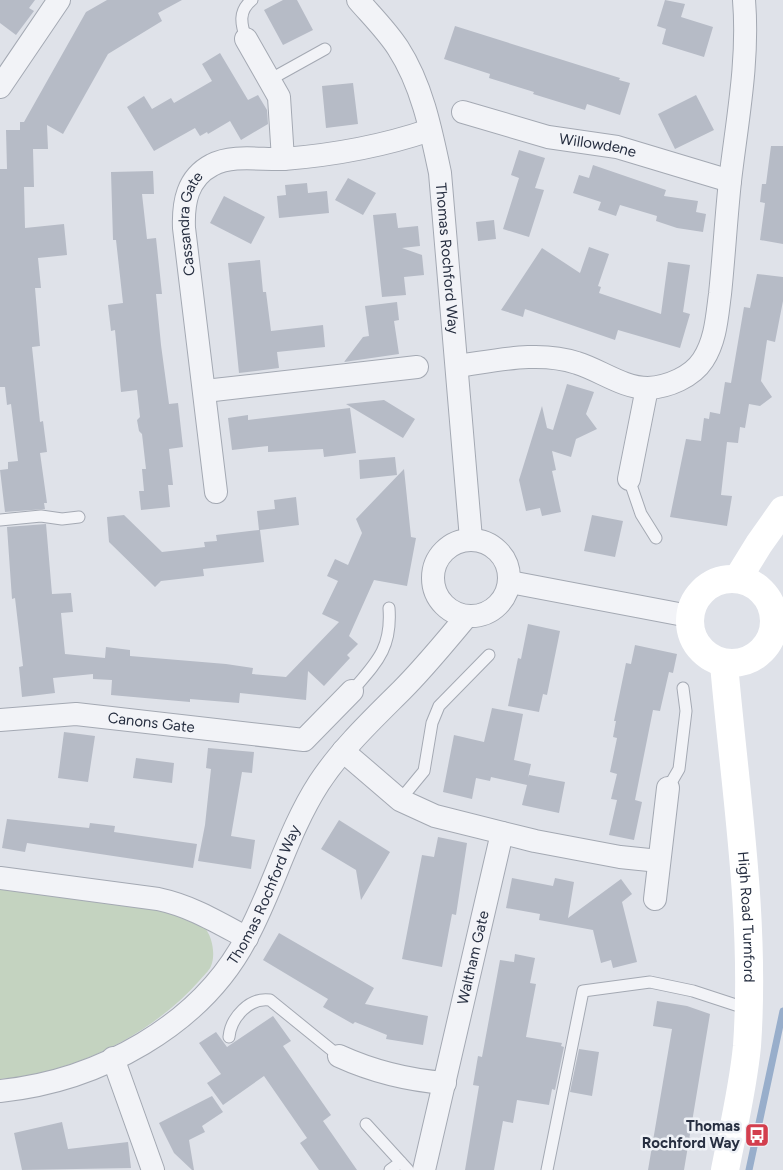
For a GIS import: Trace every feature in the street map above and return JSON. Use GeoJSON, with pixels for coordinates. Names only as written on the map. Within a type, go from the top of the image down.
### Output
{"type":"FeatureCollection","features":[{"type":"Feature","properties":{"kind":"main road"},"geometry":{"type":"LineString","coordinates":[[738,578],[783,510]]}},
{"type":"Feature","properties":{"kind":"main road"},"geometry":{"type":"LineString","coordinates":[[738,578],[760,588],[770,601],[779,628],[768,644],[750,661],[724,664],[709,658],[693,640],[689,616],[699,594],[711,583],[738,578]]}},
{"type":"Feature","properties":{"kind":"main road","name":"High Road Turnford"},"geometry":{"type":"LineString","coordinates":[[724,664],[749,919],[746,1048],[725,1170]]}},
{"type":"Feature","properties":{"kind":"street"},"geometry":{"type":"LineString","coordinates":[[0,87],[59,0]]}},
{"type":"Feature","properties":{"kind":"street","name":"Thomas Rochford Way"},"geometry":{"type":"LineString","coordinates":[[358,0],[398,48],[417,85],[440,173],[471,539]]}},
{"type":"Feature","properties":{"kind":"street"},"geometry":{"type":"LineString","coordinates":[[457,366],[536,357],[557,358],[577,363],[618,381],[647,388],[680,381],[703,361],[715,332],[730,181],[740,123],[743,78],[744,0]]}},
{"type":"Feature","properties":{"kind":"street"},"geometry":{"type":"LineString","coordinates":[[246,39],[279,97],[283,159]]}},
{"type":"Feature","properties":{"kind":"street","name":"Willowdene"},"geometry":{"type":"LineString","coordinates":[[463,112],[548,137],[617,147],[730,181]]}},
{"type":"Feature","properties":{"kind":"street","name":"Cassandra Gate"},"geometry":{"type":"LineString","coordinates":[[216,492],[184,228],[184,201],[189,189],[202,172],[219,162],[283,159],[342,153],[388,143],[430,130]]}},
{"type":"Feature","properties":{"kind":"street"},"geometry":{"type":"LineString","coordinates":[[205,391],[416,367]]}},
{"type":"Feature","properties":{"kind":"street"},"geometry":{"type":"LineString","coordinates":[[629,479],[647,388]]}},
{"type":"Feature","properties":{"kind":"street"},"geometry":{"type":"LineString","coordinates":[[471,539],[490,544],[505,559],[510,582],[503,600],[488,613],[467,616],[452,612],[439,598],[433,573],[440,556],[450,546],[471,539]]}},
{"type":"Feature","properties":{"kind":"street"},"geometry":{"type":"LineString","coordinates":[[510,582],[689,616]]}},
{"type":"Feature","properties":{"kind":"street","name":"Thomas Rochford Way"},"geometry":{"type":"LineString","coordinates":[[0,1091],[41,1084],[74,1075],[155,1037],[195,1007],[222,977],[247,938],[288,841],[319,783],[343,752],[431,659],[467,616]]}},
{"type":"Feature","properties":{"kind":"street","name":"Canons Gate"},"geometry":{"type":"LineString","coordinates":[[0,720],[76,714],[304,740],[352,691]]}},
{"type":"Feature","properties":{"kind":"street"},"geometry":{"type":"LineString","coordinates":[[343,752],[400,800],[435,816],[502,833],[620,857],[659,861]]}},
{"type":"Feature","properties":{"kind":"street"},"geometry":{"type":"LineString","coordinates":[[655,899],[668,788]]}},
{"type":"Feature","properties":{"kind":"street","name":"Waltham Gate"},"geometry":{"type":"LineString","coordinates":[[424,1170],[502,833]]}},
{"type":"Feature","properties":{"kind":"street"},"geometry":{"type":"LineString","coordinates":[[0,878],[158,899],[179,904],[199,911],[247,938]]}},
{"type":"Feature","properties":{"kind":"street"},"geometry":{"type":"LineString","coordinates":[[339,1056],[390,1075],[445,1083]]}},
{"type":"Feature","properties":{"kind":"street"},"geometry":{"type":"LineString","coordinates":[[113,1058],[153,1170]]}},
{"type":"Feature","properties":{"kind":"lane"},"geometry":{"type":"LineString","coordinates":[[246,39],[242,14],[252,0]]}},
{"type":"Feature","properties":{"kind":"lane"},"geometry":{"type":"LineString","coordinates":[[271,80],[325,49]]}},
{"type":"Feature","properties":{"kind":"lane"},"geometry":{"type":"LineString","coordinates":[[629,479],[641,514],[656,538]]}},
{"type":"Feature","properties":{"kind":"lane"},"geometry":{"type":"LineString","coordinates":[[0,520],[42,516],[62,519],[79,516]]}},
{"type":"Feature","properties":{"kind":"lane"},"geometry":{"type":"LineString","coordinates":[[352,691],[378,661],[390,627],[389,608]]}},
{"type":"Feature","properties":{"kind":"lane"},"geometry":{"type":"LineString","coordinates":[[400,800],[424,771],[432,723],[439,706],[489,655]]}},
{"type":"Feature","properties":{"kind":"lane"},"geometry":{"type":"LineString","coordinates":[[668,788],[680,769],[686,711],[683,688]]}},
{"type":"Feature","properties":{"kind":"lane"},"geometry":{"type":"LineString","coordinates":[[547,1170],[583,991],[650,982],[693,991],[748,1009]]}},
{"type":"Feature","properties":{"kind":"lane"},"geometry":{"type":"LineString","coordinates":[[229,1036],[234,1021],[241,1011],[262,999],[270,1000],[339,1056]]}},
{"type":"Feature","properties":{"kind":"lane"},"geometry":{"type":"LineString","coordinates":[[366,1124],[405,1166],[390,1170]]}},
{"type":"Feature","properties":{"kind":"green space"},"geometry":{"type":"Polygon","coordinates":[[[0,889],[108,901],[167,912],[190,919],[204,927],[209,935],[213,951],[211,966],[179,1001],[158,1019],[134,1035],[83,1060],[55,1069],[0,1079],[0,889]]]}},
{"type":"Feature","properties":{"kind":"building"},"geometry":{"type":"Polygon","coordinates":[[[0,0],[35,0],[29,8],[34,11],[16,35],[0,23],[0,0]]]}},
{"type":"Feature","properties":{"kind":"building"},"geometry":{"type":"Polygon","coordinates":[[[107,0],[182,0],[158,13],[162,21],[108,54],[63,134],[47,125],[48,149],[33,149],[34,187],[24,187],[25,228],[64,224],[67,255],[38,258],[41,288],[35,288],[40,346],[32,347],[40,422],[43,421],[47,452],[40,453],[47,503],[44,503],[45,509],[5,512],[0,470],[8,469],[8,462],[18,461],[11,404],[7,405],[5,387],[0,387],[0,169],[7,169],[6,130],[20,130],[20,122],[24,122],[86,12],[107,0]]]}},
{"type":"Feature","properties":{"kind":"building"},"geometry":{"type":"Polygon","coordinates":[[[283,0],[297,0],[313,30],[283,45],[264,10],[283,0]]]}},
{"type":"Feature","properties":{"kind":"building"},"geometry":{"type":"Polygon","coordinates":[[[665,0],[685,4],[681,17],[713,27],[704,57],[662,44],[666,29],[657,26],[665,0]]]}},
{"type":"Feature","properties":{"kind":"building"},"geometry":{"type":"Polygon","coordinates":[[[455,26],[620,78],[619,80],[630,83],[620,115],[587,104],[585,110],[533,94],[534,92],[489,78],[490,74],[444,59],[455,26]]]}},
{"type":"Feature","properties":{"kind":"building"},"geometry":{"type":"Polygon","coordinates":[[[220,53],[248,100],[258,95],[267,110],[268,124],[241,140],[230,121],[208,134],[207,132],[200,136],[195,128],[154,151],[127,107],[144,96],[152,109],[171,98],[174,103],[212,81],[202,64],[220,53]]]}},
{"type":"Feature","properties":{"kind":"building"},"geometry":{"type":"Polygon","coordinates":[[[353,83],[358,124],[326,128],[322,86],[353,83]]]}},
{"type":"Feature","properties":{"kind":"building"},"geometry":{"type":"Polygon","coordinates":[[[696,95],[714,130],[675,149],[658,114],[696,95]]]}},
{"type":"Feature","properties":{"kind":"building"},"geometry":{"type":"Polygon","coordinates":[[[771,146],[783,146],[783,244],[760,240],[765,203],[760,202],[762,184],[766,184],[771,146]]]}},
{"type":"Feature","properties":{"kind":"building"},"geometry":{"type":"Polygon","coordinates":[[[519,150],[545,158],[535,188],[544,190],[529,237],[503,229],[519,178],[511,175],[519,150]]]}},
{"type":"Feature","properties":{"kind":"building"},"geometry":{"type":"Polygon","coordinates":[[[593,165],[666,190],[664,196],[698,201],[696,212],[706,214],[703,232],[677,228],[656,221],[657,216],[620,205],[616,216],[598,210],[601,202],[573,193],[579,175],[589,178],[593,165]]]}},
{"type":"Feature","properties":{"kind":"building"},"geometry":{"type":"Polygon","coordinates":[[[153,171],[154,194],[142,194],[147,239],[156,238],[162,294],[156,294],[169,404],[178,403],[183,447],[169,449],[173,485],[168,485],[170,507],[141,510],[139,491],[144,491],[142,469],[146,469],[142,434],[139,431],[137,420],[140,417],[137,390],[121,392],[115,330],[111,331],[108,305],[123,303],[116,240],[113,240],[111,172],[153,171]]]}},
{"type":"Feature","properties":{"kind":"building"},"geometry":{"type":"Polygon","coordinates":[[[348,178],[376,193],[363,215],[335,200],[348,178]]]}},
{"type":"Feature","properties":{"kind":"building"},"geometry":{"type":"Polygon","coordinates":[[[307,183],[308,193],[327,191],[329,213],[279,218],[277,196],[286,195],[285,185],[307,183]]]}},
{"type":"Feature","properties":{"kind":"building"},"geometry":{"type":"Polygon","coordinates":[[[224,196],[265,217],[251,244],[210,223],[224,196]]]}},
{"type":"Feature","properties":{"kind":"building"},"geometry":{"type":"Polygon","coordinates":[[[396,213],[398,228],[418,226],[420,246],[402,248],[422,255],[424,275],[404,277],[406,295],[382,297],[373,215],[396,213]]]}},
{"type":"Feature","properties":{"kind":"building"},"geometry":{"type":"Polygon","coordinates":[[[494,220],[496,239],[478,241],[476,222],[494,220]]]}},
{"type":"Feature","properties":{"kind":"building"},"geometry":{"type":"Polygon","coordinates":[[[589,247],[609,254],[598,286],[601,287],[599,293],[661,314],[668,262],[690,265],[683,312],[690,314],[680,348],[618,330],[615,340],[525,309],[523,317],[501,310],[542,248],[580,273],[589,247]]]}},
{"type":"Feature","properties":{"kind":"building"},"geometry":{"type":"Polygon","coordinates":[[[260,260],[263,292],[266,292],[271,331],[323,325],[325,347],[277,352],[279,368],[239,373],[228,263],[260,260]]]}},
{"type":"Feature","properties":{"kind":"building"},"geometry":{"type":"Polygon","coordinates":[[[757,274],[783,277],[783,301],[775,342],[767,340],[761,381],[772,397],[760,406],[749,404],[745,428],[740,427],[738,443],[727,442],[721,495],[732,496],[727,526],[670,517],[686,439],[701,441],[704,418],[709,419],[710,412],[720,414],[725,382],[731,383],[744,307],[750,308],[757,274]]]}},
{"type":"Feature","properties":{"kind":"building"},"geometry":{"type":"Polygon","coordinates":[[[397,302],[399,320],[394,321],[399,354],[344,362],[363,337],[369,336],[365,306],[397,302]]]}},
{"type":"Feature","properties":{"kind":"building"},"geometry":{"type":"Polygon","coordinates":[[[567,384],[594,392],[586,414],[597,429],[576,439],[571,457],[552,451],[556,470],[552,471],[561,512],[542,516],[540,508],[526,511],[519,480],[542,406],[547,428],[553,430],[567,384]]]}},
{"type":"Feature","properties":{"kind":"building"},"geometry":{"type":"Polygon","coordinates":[[[384,400],[415,419],[403,438],[346,404],[384,400]]]}},
{"type":"Feature","properties":{"kind":"building"},"geometry":{"type":"Polygon","coordinates":[[[350,408],[356,453],[324,457],[323,449],[268,452],[268,446],[232,450],[228,418],[248,415],[248,420],[350,408]]]}},
{"type":"Feature","properties":{"kind":"building"},"geometry":{"type":"Polygon","coordinates":[[[395,457],[397,475],[360,479],[359,460],[395,457]]]}},
{"type":"Feature","properties":{"kind":"building"},"geometry":{"type":"Polygon","coordinates":[[[404,469],[411,537],[416,538],[407,586],[374,580],[349,636],[358,644],[347,655],[350,658],[324,686],[308,671],[306,700],[240,693],[239,703],[190,699],[190,702],[111,695],[112,680],[93,679],[93,674],[53,678],[55,693],[22,697],[19,667],[23,666],[15,598],[12,599],[7,527],[46,524],[52,594],[71,593],[73,612],[61,613],[65,654],[105,658],[106,647],[130,650],[130,656],[226,664],[253,668],[252,674],[286,677],[339,622],[322,614],[338,581],[327,576],[335,559],[348,565],[362,533],[356,519],[404,469]]]}},
{"type":"Feature","properties":{"kind":"building"},"geometry":{"type":"Polygon","coordinates":[[[296,497],[299,525],[260,530],[264,562],[203,569],[204,576],[161,581],[155,587],[109,542],[107,517],[124,515],[162,552],[205,547],[204,542],[217,541],[216,535],[259,530],[257,511],[275,509],[274,500],[296,497]]]}},
{"type":"Feature","properties":{"kind":"building"},"geometry":{"type":"Polygon","coordinates":[[[592,515],[623,521],[615,557],[584,551],[592,515]]]}},
{"type":"Feature","properties":{"kind":"building"},"geometry":{"type":"Polygon","coordinates":[[[528,624],[560,631],[547,695],[543,694],[539,712],[508,706],[518,658],[521,659],[528,624]]]}},
{"type":"Feature","properties":{"kind":"building"},"geometry":{"type":"Polygon","coordinates":[[[635,645],[677,654],[673,673],[669,672],[660,711],[653,710],[635,800],[642,802],[634,840],[609,835],[617,800],[611,799],[617,774],[610,772],[617,738],[613,737],[616,721],[614,721],[626,663],[631,664],[635,645]]]}},
{"type":"Feature","properties":{"kind":"building"},"geometry":{"type":"Polygon","coordinates":[[[492,708],[523,714],[514,760],[531,764],[528,778],[529,775],[565,782],[559,813],[522,805],[527,785],[491,777],[490,781],[476,778],[472,799],[443,792],[454,735],[484,742],[492,708]]]}},
{"type":"Feature","properties":{"kind":"building"},"geometry":{"type":"Polygon","coordinates":[[[64,732],[95,736],[88,782],[58,778],[64,732]]]}},
{"type":"Feature","properties":{"kind":"building"},"geometry":{"type":"Polygon","coordinates":[[[208,748],[254,752],[252,773],[242,772],[231,836],[255,840],[251,869],[198,861],[205,825],[211,769],[206,768],[208,748]]]}},
{"type":"Feature","properties":{"kind":"building"},"geometry":{"type":"Polygon","coordinates":[[[136,758],[174,763],[172,783],[133,778],[136,758]]]}},
{"type":"Feature","properties":{"kind":"building"},"geometry":{"type":"Polygon","coordinates":[[[7,819],[89,828],[90,823],[115,826],[114,832],[197,844],[193,868],[27,843],[25,852],[2,848],[7,819]]]}},
{"type":"Feature","properties":{"kind":"building"},"geometry":{"type":"Polygon","coordinates":[[[339,820],[390,852],[361,900],[356,870],[321,849],[339,820]]]}},
{"type":"Feature","properties":{"kind":"building"},"geometry":{"type":"Polygon","coordinates":[[[438,837],[467,843],[456,915],[452,914],[442,967],[402,959],[422,855],[434,857],[438,837]]]}},
{"type":"Feature","properties":{"kind":"building"},"geometry":{"type":"Polygon","coordinates":[[[512,878],[553,886],[555,878],[574,882],[568,918],[621,879],[632,894],[622,902],[637,962],[613,968],[611,960],[601,963],[593,930],[539,920],[540,914],[506,908],[512,878]]]}},
{"type":"Feature","properties":{"kind":"building"},"geometry":{"type":"Polygon","coordinates":[[[279,933],[374,988],[365,1004],[428,1016],[423,1045],[386,1039],[387,1035],[355,1022],[353,1024],[323,1007],[328,999],[263,960],[279,933]]]}},
{"type":"Feature","properties":{"kind":"building"},"geometry":{"type":"Polygon","coordinates":[[[515,954],[535,958],[530,983],[536,984],[526,1037],[562,1043],[561,1046],[564,1047],[555,1090],[552,1089],[549,1105],[517,1100],[513,1123],[503,1121],[494,1170],[465,1170],[479,1086],[473,1085],[478,1056],[482,1057],[500,960],[514,962],[515,954]]]}},
{"type":"Feature","properties":{"kind":"building"},"geometry":{"type":"Polygon","coordinates":[[[657,1001],[687,1006],[710,1014],[684,1170],[648,1170],[672,1029],[653,1026],[657,1001]]]}},
{"type":"Feature","properties":{"kind":"building"},"geometry":{"type":"Polygon","coordinates":[[[273,1016],[291,1041],[283,1046],[331,1115],[323,1121],[357,1170],[319,1170],[300,1143],[307,1138],[264,1076],[223,1105],[207,1083],[221,1074],[199,1043],[216,1032],[227,1047],[273,1016]]]}},
{"type":"Feature","properties":{"kind":"building"},"geometry":{"type":"Polygon","coordinates":[[[579,1049],[599,1052],[592,1096],[570,1092],[579,1049]]]}},
{"type":"Feature","properties":{"kind":"building"},"geometry":{"type":"Polygon","coordinates":[[[212,1096],[223,1112],[202,1126],[205,1132],[189,1140],[194,1170],[192,1170],[174,1153],[159,1123],[212,1096]]]}},
{"type":"Feature","properties":{"kind":"building"},"geometry":{"type":"Polygon","coordinates":[[[62,1122],[68,1149],[128,1142],[131,1168],[22,1170],[14,1133],[62,1122]]]}},
{"type":"Feature","properties":{"kind":"waterway"},"geometry":{"type":"LineString","coordinates":[[749,1170],[783,1011]]}},
{"type":"Feature","properties":{"kind":"place","name":"Thomas Rochford Way"},"geometry":{"type":"Point","coordinates":[757,1135]}}]}
